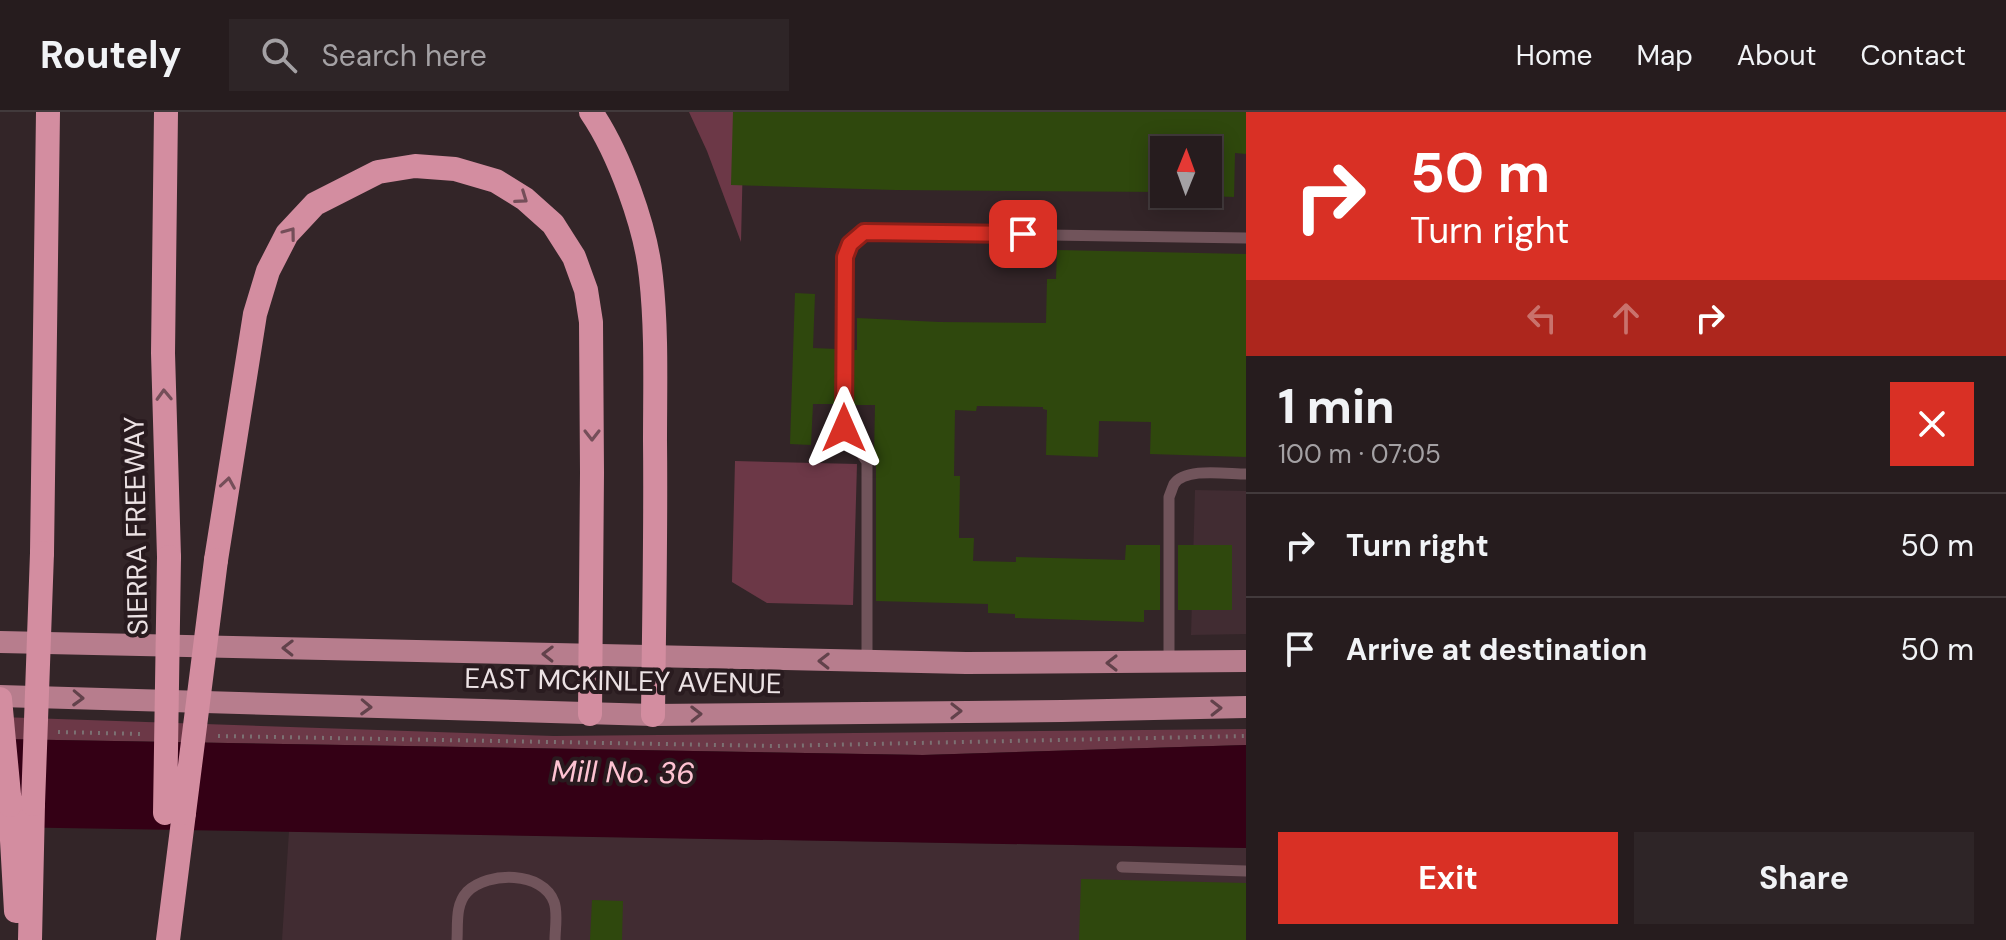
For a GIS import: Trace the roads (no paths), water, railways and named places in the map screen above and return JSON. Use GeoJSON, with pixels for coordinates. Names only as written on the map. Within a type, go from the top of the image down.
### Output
{"type":"FeatureCollection","features":[{"type":"Feature","properties":{"kind":"highway"},"geometry":{"type":"LineString","coordinates":[[18,940],[21,805],[42,553],[48,112]]}},
{"type":"Feature","properties":{"kind":"highway","name":"SIERRA FREEWAY"},"geometry":{"type":"LineString","coordinates":[[166,112],[163,353],[175,813],[166,940]]}},
{"type":"Feature","properties":{"kind":"highway"},"geometry":{"type":"LineString","coordinates":[[591,112],[617,158],[641,226],[651,274],[656,464],[653,715]]}},
{"type":"Feature","properties":{"kind":"highway"},"geometry":{"type":"LineString","coordinates":[[175,813],[255,314],[268,271],[287,234],[315,204],[378,172],[415,166],[455,169],[496,181],[525,199],[553,224],[574,257],[586,290],[591,322],[590,714]]}},
{"type":"Feature","properties":{"kind":"highway"},"geometry":{"type":"LineString","coordinates":[[0,697],[21,805],[30,940]]}},
{"type":"Feature","properties":{"kind":"main road","name":"EAST MCKINLEY AVENUE"},"geometry":{"type":"LineString","coordinates":[[0,642],[867,661],[1246,661]]}},
{"type":"Feature","properties":{"kind":"main road","name":"EAST MCKINLEY AVENUE"},"geometry":{"type":"LineString","coordinates":[[0,697],[653,715],[1246,707]]}},
{"type":"Feature","properties":{"kind":"lane"},"geometry":{"type":"LineString","coordinates":[[867,661],[867,462],[844,428],[845,257],[850,244],[864,232],[1246,238]]}},
{"type":"Feature","properties":{"kind":"lane"},"geometry":{"type":"LineString","coordinates":[[1169,663],[1169,497],[1173,485],[1181,477],[1192,473],[1246,474]]}},
{"type":"Feature","properties":{"kind":"lane"},"geometry":{"type":"LineString","coordinates":[[1122,867],[1246,871]]}},
{"type":"Feature","properties":{"kind":"lane"},"geometry":{"type":"LineString","coordinates":[[457,940],[458,906],[467,892],[486,880],[517,877],[543,886],[555,903],[555,940]]}},
{"type":"Feature","properties":{"kind":"water","name":"Mill No. 36"},"geometry":{"type":"Polygon","coordinates":[[[0,739],[923,755],[1246,745],[1246,848],[0,827],[0,739]]]}}]}
